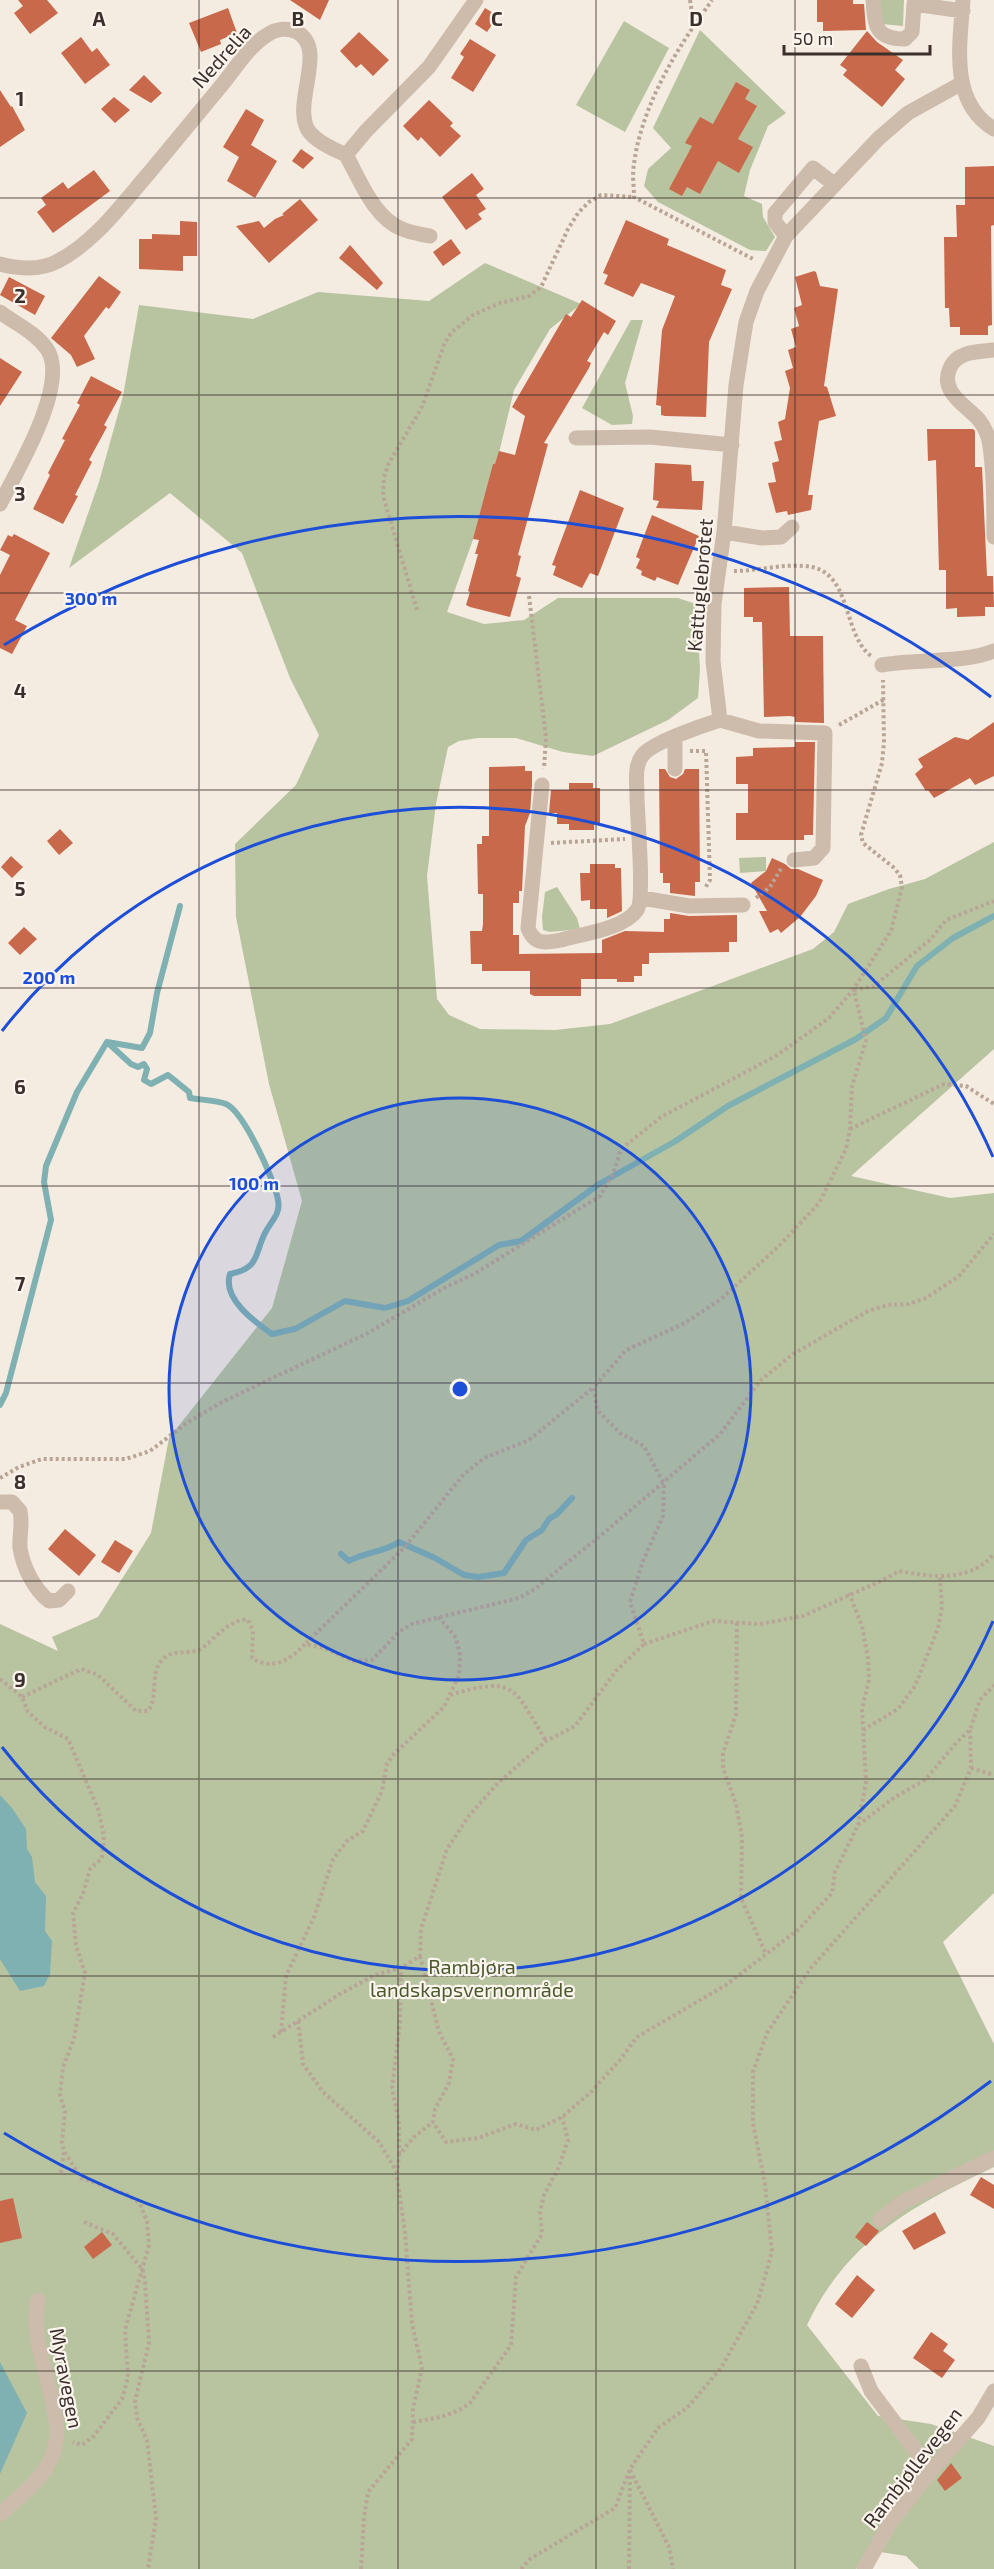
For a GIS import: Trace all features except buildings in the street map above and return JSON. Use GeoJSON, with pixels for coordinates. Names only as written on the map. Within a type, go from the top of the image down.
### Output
{"type":"FeatureCollection","features":[{"type":"Feature","properties":{"kind":"street"},"geometry":{"type":"LineString","coordinates":[[430,236],[402,229],[387,220],[377,208],[346,155],[366,131],[429,67],[476,0]]}},
{"type":"Feature","properties":{"kind":"street"},"geometry":{"type":"LineString","coordinates":[[873,0],[875,20],[880,32],[889,39],[905,39],[912,32],[914,2],[963,6],[959,60],[962,83],[976,113],[994,129]]}},
{"type":"Feature","properties":{"kind":"street","name":"Nedrelia"},"geometry":{"type":"LineString","coordinates":[[0,264],[16,268],[34,268],[56,262],[79,248],[110,218],[265,35],[276,30],[288,29],[298,33],[307,42],[311,54],[303,109],[309,131],[316,138],[346,155]]}},
{"type":"Feature","properties":{"kind":"street","name":"Kattuglebrotet"},"geometry":{"type":"LineString","coordinates":[[720,720],[712,635],[724,532],[736,385],[747,322],[757,291],[786,236],[834,184],[908,113],[962,83]]}},
{"type":"Feature","properties":{"kind":"street"},"geometry":{"type":"LineString","coordinates":[[786,236],[775,222],[775,213],[813,168],[834,184]]}},
{"type":"Feature","properties":{"kind":"street"},"geometry":{"type":"LineString","coordinates":[[0,313],[32,333],[48,350],[52,366],[52,383],[37,431],[0,504]]}},
{"type":"Feature","properties":{"kind":"street"},"geometry":{"type":"LineString","coordinates":[[994,350],[963,355],[954,361],[947,379],[950,390],[957,400],[977,418],[990,443],[993,463],[994,537]]}},
{"type":"Feature","properties":{"kind":"street"},"geometry":{"type":"LineString","coordinates":[[576,438],[650,437],[732,445]]}},
{"type":"Feature","properties":{"kind":"street"},"geometry":{"type":"LineString","coordinates":[[724,532],[762,538],[781,537],[792,527]]}},
{"type":"Feature","properties":{"kind":"street"},"geometry":{"type":"LineString","coordinates":[[882,665],[994,651]]}},
{"type":"Feature","properties":{"kind":"street"},"geometry":{"type":"LineString","coordinates":[[542,785],[528,928],[536,941],[548,943],[607,928],[629,918],[638,909],[642,898],[637,765],[644,753],[675,737],[720,720],[759,731],[825,732],[823,848],[814,858],[794,860]]}},
{"type":"Feature","properties":{"kind":"street"},"geometry":{"type":"LineString","coordinates":[[675,737],[675,769]]}},
{"type":"Feature","properties":{"kind":"street"},"geometry":{"type":"LineString","coordinates":[[642,898],[689,906],[748,902]]}},
{"type":"Feature","properties":{"kind":"street"},"geometry":{"type":"LineString","coordinates":[[0,1502],[12,1502],[20,1511],[20,1548],[27,1572],[43,1596],[49,1601],[59,1600],[68,1591]]}},
{"type":"Feature","properties":{"kind":"street"},"geometry":{"type":"LineString","coordinates":[[880,2220],[903,2202],[994,2158]]}},
{"type":"Feature","properties":{"kind":"street","name":"Myravegen"},"geometry":{"type":"LineString","coordinates":[[0,2514],[31,2485],[46,2467],[58,2438],[57,2421],[37,2343],[35,2317],[38,2300]]}},
{"type":"Feature","properties":{"kind":"street"},"geometry":{"type":"LineString","coordinates":[[861,2366],[871,2391],[931,2471]]}},
{"type":"Feature","properties":{"kind":"street","name":"Rambjøllevegen"},"geometry":{"type":"LineString","coordinates":[[864,2569],[890,2523],[931,2471],[978,2418],[994,2391]]}},
{"type":"Feature","properties":{"kind":"path"},"geometry":{"type":"LineString","coordinates":[[690,0],[693,26]]}},
{"type":"Feature","properties":{"kind":"path"},"geometry":{"type":"LineString","coordinates":[[634,197],[633,165],[640,135],[670,61],[712,0]]}},
{"type":"Feature","properties":{"kind":"path"},"geometry":{"type":"LineString","coordinates":[[417,610],[383,496],[384,477],[388,463],[422,407],[445,342],[460,323],[500,303],[529,296],[541,287],[578,213],[589,202],[601,195],[634,197],[749,256],[768,269]]}},
{"type":"Feature","properties":{"kind":"path"},"geometry":{"type":"LineString","coordinates":[[0,1478],[19,1467],[42,1459],[126,1459],[150,1451],[188,1422],[224,1401],[368,1333],[444,1288],[474,1274],[600,1196],[613,1173],[621,1149],[661,1117],[776,1056],[829,1018],[853,990],[891,931],[902,887],[900,875],[863,843],[861,834],[882,763],[885,699],[882,665],[864,651],[857,642],[842,594],[833,581],[820,570],[805,566],[718,571]]}},
{"type":"Feature","properties":{"kind":"path"},"geometry":{"type":"LineString","coordinates":[[529,596],[546,737],[542,785]]}},
{"type":"Feature","properties":{"kind":"path"},"geometry":{"type":"LineString","coordinates":[[825,732],[885,699]]}},
{"type":"Feature","properties":{"kind":"path"},"geometry":{"type":"LineString","coordinates":[[687,751],[706,751],[710,879],[709,884],[703,889]]}},
{"type":"Feature","properties":{"kind":"path"},"geometry":{"type":"LineString","coordinates":[[537,844],[638,839]]}},
{"type":"Feature","properties":{"kind":"path"},"geometry":{"type":"LineString","coordinates":[[748,902],[770,887],[784,862],[794,860]]}},
{"type":"Feature","properties":{"kind":"path"},"geometry":{"type":"LineString","coordinates":[[853,990],[874,986],[930,940],[946,920],[994,901]]}},
{"type":"Feature","properties":{"kind":"path"},"geometry":{"type":"LineString","coordinates":[[22,1697],[81,1669],[99,1675],[136,1711],[148,1711],[154,1703],[156,1670],[163,1659],[177,1652],[200,1650],[215,1636],[241,1619],[248,1620],[253,1631],[252,1658],[262,1664],[278,1663],[294,1656],[405,1547],[463,1475],[484,1458],[529,1440],[594,1387],[626,1350],[685,1323],[721,1299],[779,1246],[819,1203],[846,1149],[850,1129],[852,1086],[866,1041],[853,990]]}},
{"type":"Feature","properties":{"kind":"path"},"geometry":{"type":"LineString","coordinates":[[850,1129],[944,1084],[966,1086],[994,1104]]}},
{"type":"Feature","properties":{"kind":"path"},"geometry":{"type":"LineString","coordinates":[[305,1644],[324,1648],[353,1661],[372,1660],[399,1632],[412,1624],[438,1616],[496,1605],[527,1593],[664,1484],[720,1434],[761,1380],[793,1354],[868,1311],[888,1305],[909,1304],[926,1298],[958,1276],[994,1234]]}},
{"type":"Feature","properties":{"kind":"path"},"geometry":{"type":"LineString","coordinates":[[594,1387],[597,1410],[620,1433],[644,1446],[664,1484],[663,1516],[643,1561],[630,1602],[644,1644]]}},
{"type":"Feature","properties":{"kind":"path"},"geometry":{"type":"LineString","coordinates":[[849,1593],[862,1626],[868,1658],[869,1680],[862,1709],[866,1782],[858,1825],[835,1872],[832,1893],[800,1929],[726,1985],[637,2037],[591,2092],[562,2117],[536,2130],[516,2124],[478,2138],[446,2142],[433,2122],[435,2109],[449,2083],[453,2059],[439,2032],[420,1956],[421,1929],[447,1849],[468,1817],[496,1785],[546,1742],[574,1726],[616,1671],[644,1644],[713,1621],[760,1624],[803,1616],[849,1593],[881,1581],[899,1571],[940,1578],[970,1570],[988,1561],[994,1554]]}},
{"type":"Feature","properties":{"kind":"path"},"geometry":{"type":"LineString","coordinates":[[863,1730],[898,1709],[915,1686],[938,1628],[942,1607],[940,1578]]}},
{"type":"Feature","properties":{"kind":"path"},"geometry":{"type":"LineString","coordinates":[[280,2032],[286,1976],[314,1917],[333,1859],[347,1841],[363,1831],[382,1791],[387,1764],[444,1707],[459,1675],[460,1655],[456,1638],[438,1616]]}},
{"type":"Feature","properties":{"kind":"path"},"geometry":{"type":"LineString","coordinates":[[737,1623],[736,1714],[723,1753],[723,1768],[736,1804],[742,1837],[741,1898],[766,1954]]}},
{"type":"Feature","properties":{"kind":"path"},"geometry":{"type":"LineString","coordinates":[[0,1679],[22,1697],[28,1712],[45,1726],[68,1738],[98,1809],[104,1836],[102,1858],[90,1869],[83,1894],[73,1913],[76,1946],[85,1973],[74,2039],[63,2067],[60,2095],[65,2111],[62,2142],[64,2151],[81,2178],[128,2195],[140,2204],[147,2221],[149,2245],[125,2330],[128,2378],[122,2399],[94,2436],[82,2445],[58,2438]]}},
{"type":"Feature","properties":{"kind":"path"},"geometry":{"type":"LineString","coordinates":[[450,1695],[496,1684],[511,1689],[520,1699],[546,1742]]}},
{"type":"Feature","properties":{"kind":"path"},"geometry":{"type":"LineString","coordinates":[[521,2569],[530,2559],[615,2508],[630,2469],[658,2428],[687,2408],[721,2368],[757,2304],[771,2252],[765,2184],[753,2123],[753,2072],[767,2032],[810,1969],[956,1806],[970,1768],[970,1730],[980,1700],[994,1685]]}},
{"type":"Feature","properties":{"kind":"path"},"geometry":{"type":"LineString","coordinates":[[858,1825],[895,1797],[925,1780],[970,1730]]}},
{"type":"Feature","properties":{"kind":"path"},"geometry":{"type":"LineString","coordinates":[[970,1768],[994,1775]]}},
{"type":"Feature","properties":{"kind":"path"},"geometry":{"type":"LineString","coordinates":[[273,2037],[375,1975],[400,1968],[420,1956]]}},
{"type":"Feature","properties":{"kind":"path"},"geometry":{"type":"LineString","coordinates":[[361,2569],[368,2492],[412,2439],[413,2409],[422,2368],[412,2324],[398,2172],[399,2123],[392,2088],[400,2023],[400,1968]]}},
{"type":"Feature","properties":{"kind":"path"},"geometry":{"type":"LineString","coordinates":[[298,2021],[303,2064],[322,2092],[379,2142],[398,2172]]}},
{"type":"Feature","properties":{"kind":"path"},"geometry":{"type":"LineString","coordinates":[[413,2422],[438,2418],[461,2410],[470,2403],[511,2345],[516,2277],[542,2234],[540,2212],[544,2195],[560,2167],[567,2140],[562,2117]]}},
{"type":"Feature","properties":{"kind":"path"},"geometry":{"type":"LineString","coordinates":[[399,2155],[414,2137],[433,2122]]}},
{"type":"Feature","properties":{"kind":"path"},"geometry":{"type":"LineString","coordinates":[[61,2173],[64,2151]]}},
{"type":"Feature","properties":{"kind":"path"},"geometry":{"type":"LineString","coordinates":[[84,2222],[113,2234],[143,2270],[149,2343],[135,2401],[137,2418],[147,2440],[156,2518],[148,2569]]}},
{"type":"Feature","properties":{"kind":"path"},"geometry":{"type":"LineString","coordinates":[[629,2569],[630,2469]]}},
{"type":"Feature","properties":{"kind":"path"},"geometry":{"type":"LineString","coordinates":[[630,2469],[669,2547],[673,2569]]}},
{"type":"Feature","properties":{"kind":"green space"},"geometry":{"type":"Polygon","coordinates":[[[880,0],[904,0],[903,26],[882,24],[880,0]]]}},
{"type":"Feature","properties":{"kind":"green space"},"geometry":{"type":"Polygon","coordinates":[[[624,21],[669,48],[625,132],[576,105],[624,21]]]}},
{"type":"Feature","properties":{"kind":"green space"},"geometry":{"type":"Polygon","coordinates":[[[700,30],[786,113],[768,126],[750,170],[744,196],[762,204],[763,217],[775,237],[766,251],[750,250],[658,202],[644,186],[648,169],[671,148],[653,128],[700,30]]]}},
{"type":"Feature","properties":{"kind":"green space","name":"Rambjøra landskapsvernområde"},"geometry":{"type":"Polygon","coordinates":[[[485,263],[581,304],[550,329],[514,390],[489,495],[447,612],[484,624],[524,620],[558,598],[678,598],[696,604],[700,669],[698,698],[668,720],[593,756],[563,752],[516,738],[478,738],[459,741],[448,747],[436,804],[427,876],[437,999],[449,1015],[480,1029],[555,1030],[610,1024],[813,949],[834,932],[848,904],[925,879],[994,842],[994,1049],[851,1176],[950,1198],[994,1193],[994,1893],[943,1942],[994,2044],[994,2167],[910,2211],[885,2228],[842,2270],[823,2295],[807,2325],[878,2416],[931,2424],[994,2446],[994,2569],[919,2569],[906,2556],[867,2550],[856,2569],[0,2569],[0,1624],[58,1651],[52,1637],[98,1617],[151,1533],[169,1438],[272,1308],[302,1201],[269,1084],[236,917],[235,844],[296,785],[319,735],[290,678],[242,553],[170,493],[69,568],[99,482],[123,396],[139,305],[253,319],[318,292],[429,301],[485,263]]]}},
{"type":"Feature","properties":{"kind":"green space"},"geometry":{"type":"Polygon","coordinates":[[[631,320],[643,320],[625,383],[633,416],[632,424],[612,425],[582,408],[631,320]]]}},
{"type":"Feature","properties":{"kind":"green space"},"geometry":{"type":"Polygon","coordinates":[[[766,857],[766,871],[740,873],[739,858],[766,857]]]}},
{"type":"Feature","properties":{"kind":"green space"},"geometry":{"type":"Polygon","coordinates":[[[557,887],[577,918],[580,929],[550,932],[543,930],[545,892],[557,887]]]}},
{"type":"Feature","properties":{"kind":"water"},"geometry":{"type":"Polygon","coordinates":[[[0,1795],[26,1829],[27,1849],[32,1857],[35,1882],[46,1896],[45,1931],[52,1941],[50,1974],[44,1986],[20,1991],[0,1959],[0,1795]]]}},
{"type":"Feature","properties":{"kind":"water"},"geometry":{"type":"Polygon","coordinates":[[[0,2362],[27,2413],[0,2474],[0,2362]]]}},
{"type":"Feature","properties":{"kind":"waterway"},"geometry":{"type":"LineString","coordinates":[[107,1042],[142,1048],[150,1033],[157,993],[180,906]]}},
{"type":"Feature","properties":{"kind":"waterway"},"geometry":{"type":"LineString","coordinates":[[0,1405],[6,1393],[51,1220],[44,1182],[46,1166],[77,1092],[107,1042],[131,1064],[138,1067],[144,1064],[147,1069],[144,1080],[151,1084],[168,1075],[189,1092],[190,1098],[226,1104],[250,1133],[271,1178],[279,1205],[255,1260],[247,1268],[230,1274],[229,1283],[235,1301],[272,1334],[295,1329],[345,1301],[385,1308],[408,1301],[499,1245],[521,1241],[599,1184],[674,1142],[728,1106],[856,1039],[886,1018],[917,966],[953,938],[994,916]]}},
{"type":"Feature","properties":{"kind":"waterway"},"geometry":{"type":"LineString","coordinates":[[341,1554],[349,1561],[399,1542],[435,1558],[464,1575],[478,1577],[504,1573],[526,1540],[542,1530],[549,1519],[572,1498]]}}]}
